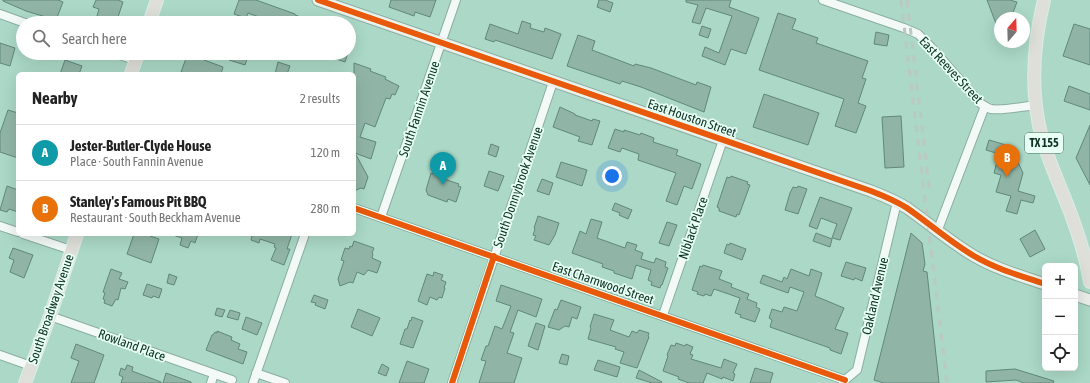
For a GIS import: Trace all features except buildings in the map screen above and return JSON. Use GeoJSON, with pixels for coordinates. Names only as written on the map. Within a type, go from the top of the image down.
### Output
{"type":"FeatureCollection","features":[{"type":"Feature","properties":{"kind":"main road"},"geometry":{"type":"LineString","coordinates":[[151,16],[157,0]]}},
{"type":"Feature","properties":{"kind":"main road","name":"TX 155"},"geometry":{"type":"LineString","coordinates":[[1044,0],[1039,20],[1035,52],[1034,84],[1042,138],[1077,228],[1090,280]]}},
{"type":"Feature","properties":{"kind":"main road"},"geometry":{"type":"LineString","coordinates":[[132,72],[136,60]]}},
{"type":"Feature","properties":{"kind":"main road","name":"South Broadway Avenue"},"geometry":{"type":"LineString","coordinates":[[26,383],[76,236]]}},
{"type":"Feature","properties":{"kind":"street","name":"East Houston Street"},"geometry":{"type":"LineString","coordinates":[[318,0],[871,191],[907,208],[937,232],[975,257],[1001,269],[1042,283]]}},
{"type":"Feature","properties":{"kind":"street","name":"South Fannin Avenue"},"geometry":{"type":"LineString","coordinates":[[381,217],[456,0]]}},
{"type":"Feature","properties":{"kind":"street","name":"East Reeves Street"},"geometry":{"type":"LineString","coordinates":[[824,0],[918,34],[980,103],[985,106],[996,109],[1037,105]]}},
{"type":"Feature","properties":{"kind":"street"},"geometry":{"type":"LineString","coordinates":[[0,14],[16,20]]}},
{"type":"Feature","properties":{"kind":"street","name":"South Donnybrook Avenue"},"geometry":{"type":"LineString","coordinates":[[452,383],[553,82]]}},
{"type":"Feature","properties":{"kind":"street"},"geometry":{"type":"LineString","coordinates":[[937,232],[985,106]]}},
{"type":"Feature","properties":{"kind":"street","name":"Niblack Place"},"geometry":{"type":"LineString","coordinates":[[663,315],[723,140]]}},
{"type":"Feature","properties":{"kind":"street","name":"Oakland Avenue"},"geometry":{"type":"LineString","coordinates":[[844,381],[857,370],[897,202]]}},
{"type":"Feature","properties":{"kind":"street","name":"East Charnwood Street"},"geometry":{"type":"LineString","coordinates":[[356,209],[663,315],[844,381]]}},
{"type":"Feature","properties":{"kind":"street"},"geometry":{"type":"LineString","coordinates":[[0,226],[16,231]]}},
{"type":"Feature","properties":{"kind":"street"},"geometry":{"type":"LineString","coordinates":[[29,236],[71,250]]}},
{"type":"Feature","properties":{"kind":"street"},"geometry":{"type":"LineString","coordinates":[[253,383],[304,236]]}},
{"type":"Feature","properties":{"kind":"street"},"geometry":{"type":"LineString","coordinates":[[1078,296],[1090,300]]}},
{"type":"Feature","properties":{"kind":"street","name":"Rowland Place"},"geometry":{"type":"LineString","coordinates":[[50,316],[232,380]]}},
{"type":"Feature","properties":{"kind":"street"},"geometry":{"type":"LineString","coordinates":[[0,355],[31,366]]}},
{"type":"Feature","properties":{"kind":"street"},"geometry":{"type":"LineString","coordinates":[[256,373],[285,383]]}},
{"type":"Feature","properties":{"kind":"street"},"geometry":{"type":"LineString","coordinates":[[211,383],[214,374]]}},
{"type":"Feature","properties":{"kind":"railway"},"geometry":{"type":"LineString","coordinates":[[901,0],[947,383]]}},
{"type":"Feature","properties":{"kind":"railway"},"geometry":{"type":"LineString","coordinates":[[907,0],[930,194]]}},
{"type":"Feature","properties":{"kind":"cycle path"},"geometry":{"type":"LineString","coordinates":[[318,0],[876,193],[907,208],[957,245],[982,261],[1042,283]]}},
{"type":"Feature","properties":{"kind":"cycle path"},"geometry":{"type":"LineString","coordinates":[[356,209],[845,380]]}},
{"type":"Feature","properties":{"kind":"cycle path"},"geometry":{"type":"LineString","coordinates":[[452,383],[494,256]]}},
{"type":"Feature","properties":{"kind":"place","name":"Stanley's Famous Pit BBQ"},"geometry":{"type":"Point","coordinates":[1007,177]}},
{"type":"Feature","properties":{"kind":"place","name":"Jester-Butler-Clyde House"},"geometry":{"type":"Point","coordinates":[443,185]}}]}
